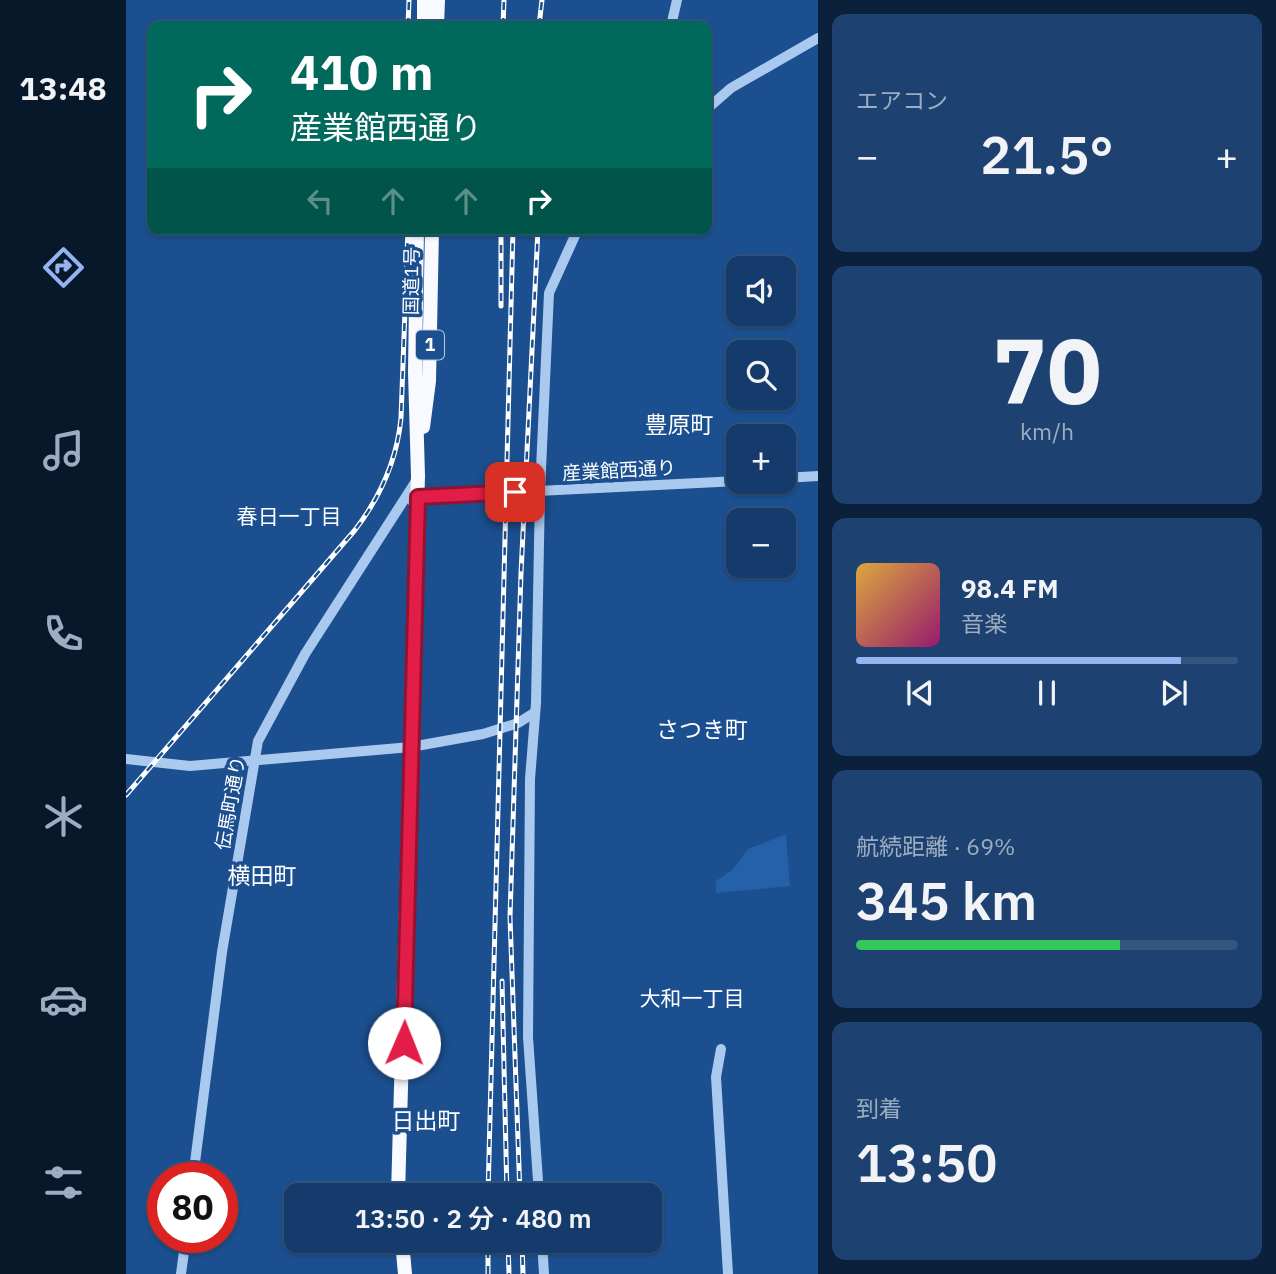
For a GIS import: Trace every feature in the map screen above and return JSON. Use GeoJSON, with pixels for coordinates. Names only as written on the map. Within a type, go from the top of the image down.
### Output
{"type":"FeatureCollection","features":[{"type":"Feature","properties":{"kind":"highway"},"geometry":{"type":"LineString","coordinates":[[424,0],[424,21]]}},
{"type":"Feature","properties":{"kind":"highway"},"geometry":{"type":"LineString","coordinates":[[437,21],[438,0]]}},
{"type":"Feature","properties":{"kind":"highway","name":"国道1号"},"geometry":{"type":"LineString","coordinates":[[417,235],[415,372],[419,459]]}},
{"type":"Feature","properties":{"kind":"highway","name":"国道1号"},"geometry":{"type":"LineString","coordinates":[[398,1183],[418,476],[429,381],[432,235]]}},
{"type":"Feature","properties":{"kind":"highway"},"geometry":{"type":"LineString","coordinates":[[403,1253],[405,1274]]}},
{"type":"Feature","properties":{"kind":"street"},"geometry":{"type":"LineString","coordinates":[[672,21],[677,0]]}},
{"type":"Feature","properties":{"kind":"street"},"geometry":{"type":"LineString","coordinates":[[712,105],[731,88],[817,38]]}},
{"type":"Feature","properties":{"kind":"street"},"geometry":{"type":"LineString","coordinates":[[538,1183],[528,1037],[530,779],[540,491],[548,302],[555,276],[575,235]]}},
{"type":"Feature","properties":{"kind":"street","name":"伝馬町通り"},"geometry":{"type":"LineString","coordinates":[[195,1162],[222,952],[258,741],[305,654],[418,476]]}},
{"type":"Feature","properties":{"kind":"street"},"geometry":{"type":"LineString","coordinates":[[796,477],[817,476]]}},
{"type":"Feature","properties":{"kind":"street","name":"産業館西通り"},"geometry":{"type":"LineString","coordinates":[[418,497],[726,482]]}},
{"type":"Feature","properties":{"kind":"street"},"geometry":{"type":"LineString","coordinates":[[379,536],[404,507],[418,497]]}},
{"type":"Feature","properties":{"kind":"street"},"geometry":{"type":"LineString","coordinates":[[126,759],[190,766],[411,747],[483,734],[518,723],[534,713]]}},
{"type":"Feature","properties":{"kind":"street"},"geometry":{"type":"LineString","coordinates":[[721,1049],[716,1077],[728,1274]]}},
{"type":"Feature","properties":{"kind":"street"},"geometry":{"type":"LineString","coordinates":[[181,1274],[184,1253]]}},
{"type":"Feature","properties":{"kind":"street"},"geometry":{"type":"LineString","coordinates":[[543,1253],[544,1274]]}},
{"type":"Feature","properties":{"kind":"shaded area"},"geometry":{"type":"Polygon","coordinates":[[[786,834],[790,886],[716,893],[716,881],[733,869],[748,849],[786,834]]]}},
{"type":"Feature","properties":{"kind":"railway"},"geometry":{"type":"LineString","coordinates":[[408,21],[409,0]]}},
{"type":"Feature","properties":{"kind":"railway"},"geometry":{"type":"LineString","coordinates":[[503,21],[504,0]]}},
{"type":"Feature","properties":{"kind":"railway"},"geometry":{"type":"LineString","coordinates":[[540,21],[542,0]]}},
{"type":"Feature","properties":{"kind":"railway"},"geometry":{"type":"LineString","coordinates":[[126,795],[355,530],[380,491],[392,463],[401,418],[408,235]]}},
{"type":"Feature","properties":{"kind":"railway"},"geometry":{"type":"LineString","coordinates":[[501,235],[501,306]]}},
{"type":"Feature","properties":{"kind":"railway"},"geometry":{"type":"LineString","coordinates":[[488,1183],[513,235]]}},
{"type":"Feature","properties":{"kind":"railway"},"geometry":{"type":"LineString","coordinates":[[520,1183],[510,917],[521,573],[538,235]]}},
{"type":"Feature","properties":{"kind":"railway"},"geometry":{"type":"LineString","coordinates":[[502,981],[507,1183]]}},
{"type":"Feature","properties":{"kind":"railway"},"geometry":{"type":"LineString","coordinates":[[488,1253],[488,1274]]}},
{"type":"Feature","properties":{"kind":"railway"},"geometry":{"type":"LineString","coordinates":[[508,1253],[509,1274]]}},
{"type":"Feature","properties":{"kind":"railway"},"geometry":{"type":"LineString","coordinates":[[522,1253],[523,1274]]}},
{"type":"Feature","properties":{"kind":"district","name":"豊原町"},"geometry":{"type":"Point","coordinates":[679,425]}},
{"type":"Feature","properties":{"kind":"district","name":"春日一丁目"},"geometry":{"type":"Point","coordinates":[289,517]}},
{"type":"Feature","properties":{"kind":"district","name":"さつき町"},"geometry":{"type":"Point","coordinates":[702,730]}},
{"type":"Feature","properties":{"kind":"district","name":"横田町"},"geometry":{"type":"Point","coordinates":[262,876]}},
{"type":"Feature","properties":{"kind":"district","name":"大和一丁目"},"geometry":{"type":"Point","coordinates":[692,999]}},
{"type":"Feature","properties":{"kind":"district","name":"日出町"},"geometry":{"type":"Point","coordinates":[426,1121]}},
{"type":"Feature","properties":{"kind":"route"},"geometry":{"type":"LineString","coordinates":[[404,1043],[418,497],[515,492]]}}]}
